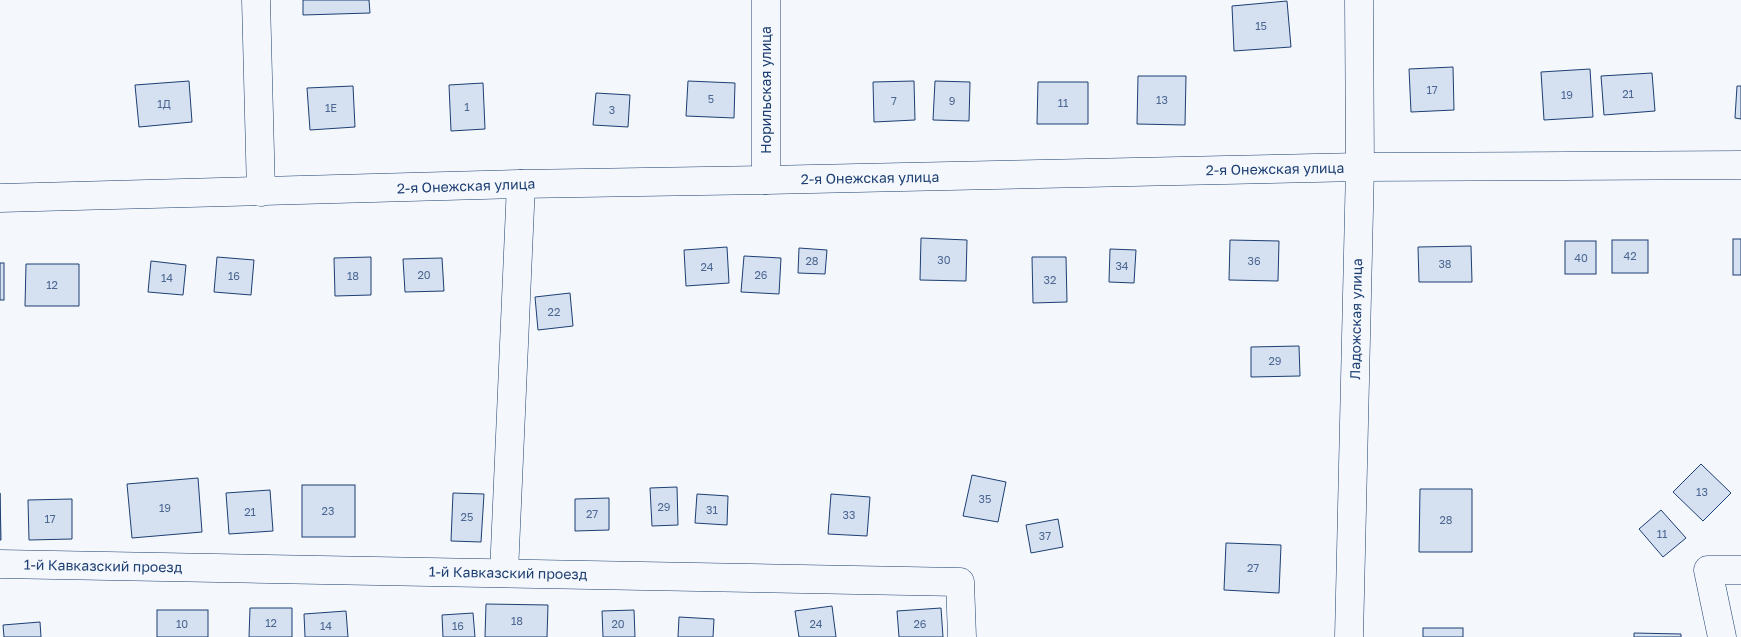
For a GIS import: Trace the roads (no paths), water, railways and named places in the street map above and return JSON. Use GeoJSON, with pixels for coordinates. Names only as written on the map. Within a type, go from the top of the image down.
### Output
{"type":"FeatureCollection","features":[{"type":"Feature","properties":{"kind":"street"},"geometry":{"type":"LineString","coordinates":[[256,0],[261,192]]}},
{"type":"Feature","properties":{"kind":"street","name":"Норильская улица"},"geometry":{"type":"LineString","coordinates":[[766,0],[766,180]]}},
{"type":"Feature","properties":{"kind":"street","name":"Ладожская улица"},"geometry":{"type":"LineString","coordinates":[[1349,637],[1360,167],[1359,0]]}},
{"type":"Feature","properties":{"kind":"street","name":"2-я Онежская улица"},"geometry":{"type":"LineString","coordinates":[[0,198],[521,184],[1360,167],[1741,165]]}},
{"type":"Feature","properties":{"kind":"street"},"geometry":{"type":"LineString","coordinates":[[504,573],[521,184]]}},
{"type":"Feature","properties":{"kind":"street","name":"1-й Кавказский проезд"},"geometry":{"type":"LineString","coordinates":[[0,564],[960,582],[962,637]]}},
{"type":"Feature","properties":{"kind":"street"},"geometry":{"type":"LineString","coordinates":[[1722,637],[1708,570],[1741,570]]}}]}
